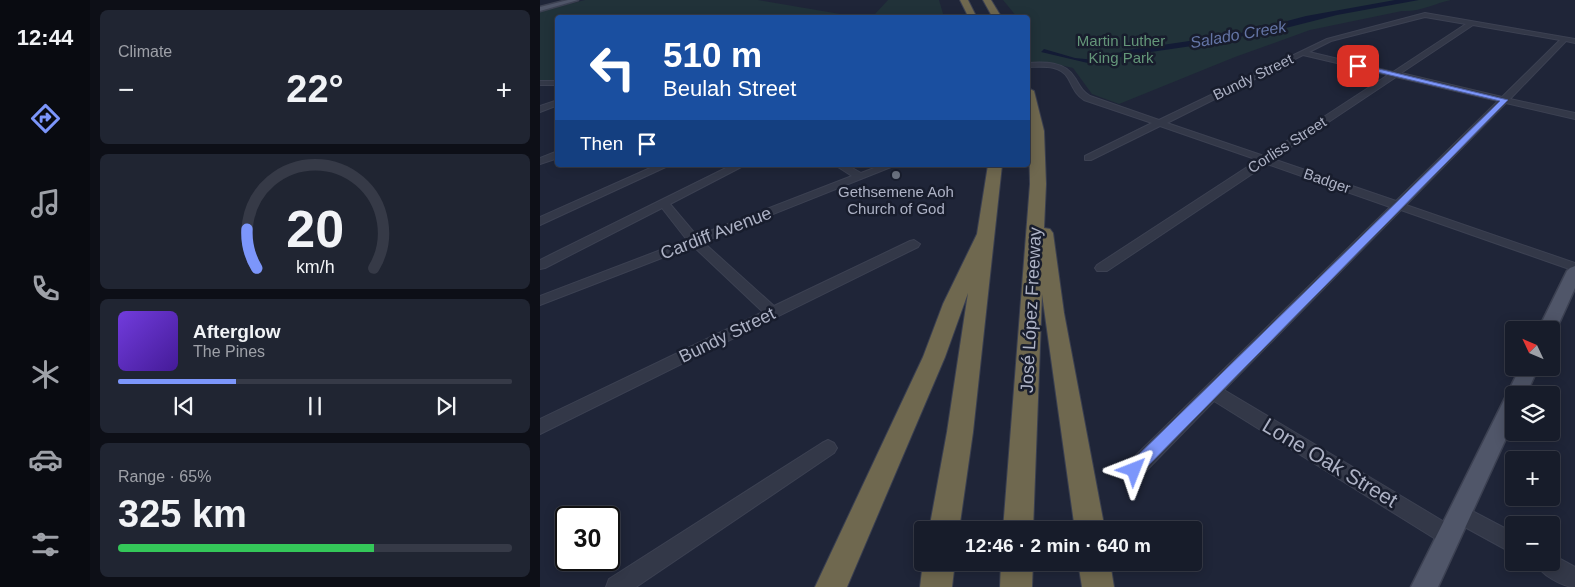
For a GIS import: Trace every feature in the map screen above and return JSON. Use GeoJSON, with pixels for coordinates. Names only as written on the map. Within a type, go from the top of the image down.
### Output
{"type":"FeatureCollection","features":[{"type":"Feature","properties":{"kind":"highway"},"geometry":{"type":"LineString","coordinates":[[964,0],[972,15]]}},
{"type":"Feature","properties":{"kind":"highway"},"geometry":{"type":"LineString","coordinates":[[987,0],[996,15]]}},
{"type":"Feature","properties":{"kind":"highway","name":"José López Freeway"},"geometry":{"type":"LineString","coordinates":[[1019,521],[1038,184],[1037,131],[1030,100]]}},
{"type":"Feature","properties":{"kind":"highway"},"geometry":{"type":"LineString","coordinates":[[945,521],[995,167]]}},
{"type":"Feature","properties":{"kind":"highway"},"geometry":{"type":"LineString","coordinates":[[1038,184],[1054,313],[1089,521]]}},
{"type":"Feature","properties":{"kind":"highway"},"geometry":{"type":"LineString","coordinates":[[831,587],[934,357],[953,304],[986,234]]}},
{"type":"Feature","properties":{"kind":"highway"},"geometry":{"type":"LineString","coordinates":[[936,587],[938,571]]}},
{"type":"Feature","properties":{"kind":"highway"},"geometry":{"type":"LineString","coordinates":[[1016,587],[1017,571]]}},
{"type":"Feature","properties":{"kind":"highway"},"geometry":{"type":"LineString","coordinates":[[1095,571],[1098,587]]}},
{"type":"Feature","properties":{"kind":"main road"},"geometry":{"type":"LineString","coordinates":[[540,9],[575,0]]}},
{"type":"Feature","properties":{"kind":"main road"},"geometry":{"type":"LineString","coordinates":[[1551,321],[1575,271]]}},
{"type":"Feature","properties":{"kind":"main road"},"geometry":{"type":"LineString","coordinates":[[1424,587],[1505,418]]}},
{"type":"Feature","properties":{"kind":"street"},"geometry":{"type":"LineString","coordinates":[[1425,15],[1570,40]]}},
{"type":"Feature","properties":{"kind":"street","name":"Bundy Street"},"geometry":{"type":"LineString","coordinates":[[1088,158],[1333,38],[1425,15]]}},
{"type":"Feature","properties":{"kind":"street","name":"Corliss Street"},"geometry":{"type":"LineString","coordinates":[[1102,268],[1472,23]]}},
{"type":"Feature","properties":{"kind":"street"},"geometry":{"type":"LineString","coordinates":[[1134,470],[1505,100],[1570,40]]}},
{"type":"Feature","properties":{"kind":"street"},"geometry":{"type":"LineString","coordinates":[[1303,53],[1575,116]]}},
{"type":"Feature","properties":{"kind":"street","name":"Badger"},"geometry":{"type":"LineString","coordinates":[[1030,65],[1052,66],[1065,70],[1080,94],[1575,266]]}},
{"type":"Feature","properties":{"kind":"street"},"geometry":{"type":"LineString","coordinates":[[540,83],[555,84]]}},
{"type":"Feature","properties":{"kind":"street"},"geometry":{"type":"LineString","coordinates":[[540,109],[555,103]]}},
{"type":"Feature","properties":{"kind":"street"},"geometry":{"type":"LineString","coordinates":[[540,161],[555,155]]}},
{"type":"Feature","properties":{"kind":"street"},"geometry":{"type":"LineString","coordinates":[[540,221],[661,167]]}},
{"type":"Feature","properties":{"kind":"street"},"geometry":{"type":"LineString","coordinates":[[540,265],[736,167]]}},
{"type":"Feature","properties":{"kind":"street"},"geometry":{"type":"LineString","coordinates":[[843,167],[860,177]]}},
{"type":"Feature","properties":{"kind":"street","name":"Cardiff Avenue"},"geometry":{"type":"LineString","coordinates":[[540,301],[886,167]]}},
{"type":"Feature","properties":{"kind":"street"},"geometry":{"type":"LineString","coordinates":[[664,204],[695,241],[773,313]]}},
{"type":"Feature","properties":{"kind":"street","name":"Bundy Street"},"geometry":{"type":"LineString","coordinates":[[540,427],[914,244]]}},
{"type":"Feature","properties":{"kind":"street","name":"Lone Oak Street"},"geometry":{"type":"LineString","coordinates":[[1212,391],[1449,536]]}},
{"type":"Feature","properties":{"kind":"street"},"geometry":{"type":"LineString","coordinates":[[617,587],[828,448]]}},
{"type":"Feature","properties":{"kind":"street"},"geometry":{"type":"LineString","coordinates":[[1459,513],[1505,539]]}},
{"type":"Feature","properties":{"kind":"street"},"geometry":{"type":"LineString","coordinates":[[1560,570],[1575,579]]}},
{"type":"Feature","properties":{"kind":"green space"},"geometry":{"type":"Polygon","coordinates":[[[585,0],[758,0],[846,15],[555,15],[555,81],[540,80],[540,11],[585,0]]]}},
{"type":"Feature","properties":{"kind":"green space"},"geometry":{"type":"Polygon","coordinates":[[[888,0],[939,0],[943,15],[864,15],[875,14],[888,0]]]}},
{"type":"Feature","properties":{"kind":"green space","name":"Martin Luther King Park"},"geometry":{"type":"Polygon","coordinates":[[[1003,0],[1451,0],[1421,9],[1402,11],[1310,30],[1235,57],[1119,104],[1092,94],[1073,68],[1030,62],[1030,15],[1015,15],[1003,0]]]}},
{"type":"Feature","properties":{"kind":"water","name":"Salado Creek"},"geometry":{"type":"Polygon","coordinates":[[[1395,0],[1419,0],[1337,15],[1270,32],[1195,42],[1192,46],[1123,56],[1114,60],[1092,64],[1041,52],[1044,49],[1075,58],[1095,60],[1128,50],[1237,34],[1306,16],[1395,0]]]}},
{"type":"Feature","properties":{"kind":"place","name":"Gethsemene Aoh Church of God"},"geometry":{"type":"Point","coordinates":[896,175]}},
{"type":"Feature","properties":{"kind":"route"},"geometry":{"type":"LineString","coordinates":[[1134,470],[1505,100],[1358,66]]}}]}
